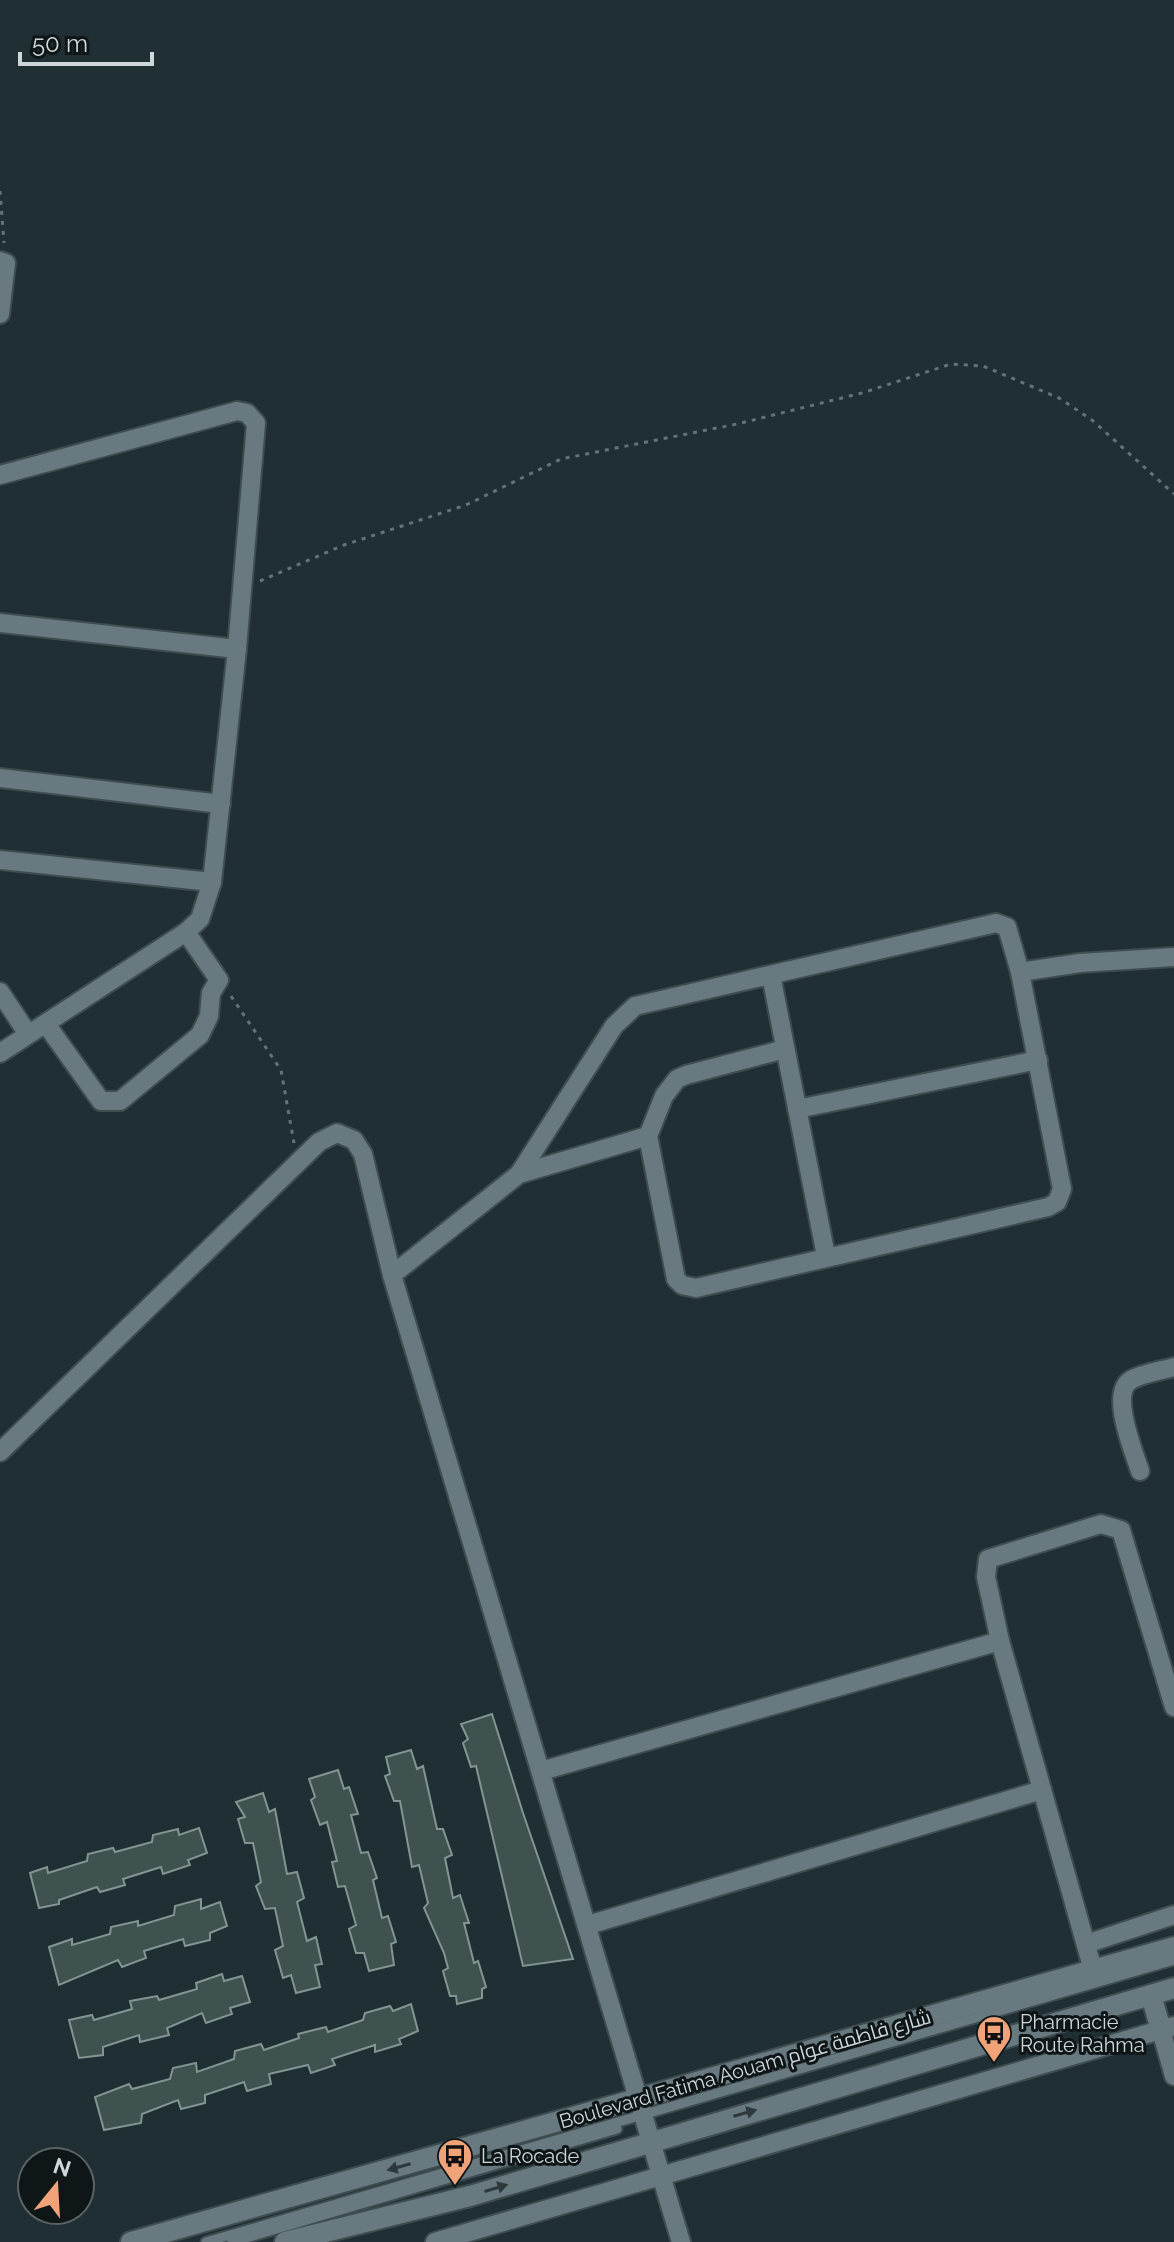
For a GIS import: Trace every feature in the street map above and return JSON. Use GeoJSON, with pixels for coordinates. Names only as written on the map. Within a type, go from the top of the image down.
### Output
{"type":"FeatureCollection","features":[{"type":"Feature","properties":{"kind":"main road","name":"Boulevard Fatima Aouam شارع فاطمة عوام"},"geometry":{"type":"LineString","coordinates":[[285,2242],[470,2196],[646,2118],[1093,1970],[1174,1947]]}},
{"type":"Feature","properties":{"kind":"main road","name":"Boulevard Fatima Aouam شارع فاطمة عوام"},"geometry":{"type":"LineString","coordinates":[[131,2242],[1174,1988]]}},
{"type":"Feature","properties":{"kind":"main road"},"geometry":{"type":"LineString","coordinates":[[1151,1995],[1167,2028]]}},
{"type":"Feature","properties":{"kind":"street"},"geometry":{"type":"LineString","coordinates":[[0,314],[3,262]]}},
{"type":"Feature","properties":{"kind":"street"},"geometry":{"type":"LineString","coordinates":[[0,475],[237,411],[247,413],[256,423],[221,804],[212,882],[200,919],[186,932],[0,1053]]}},
{"type":"Feature","properties":{"kind":"street"},"geometry":{"type":"LineString","coordinates":[[0,623],[237,649]]}},
{"type":"Feature","properties":{"kind":"street"},"geometry":{"type":"LineString","coordinates":[[0,778],[221,804]]}},
{"type":"Feature","properties":{"kind":"street"},"geometry":{"type":"LineString","coordinates":[[0,860],[212,882]]}},
{"type":"Feature","properties":{"kind":"street"},"geometry":{"type":"LineString","coordinates":[[392,1275],[519,1174],[624,1014],[651,1001],[996,923],[1007,927],[1020,972],[1062,1189],[1057,1202],[696,1288],[682,1285],[676,1279],[648,1136],[664,1096],[677,1079],[785,1049]]}},
{"type":"Feature","properties":{"kind":"street"},"geometry":{"type":"LineString","coordinates":[[46,1024],[101,1101],[120,1101],[200,1035],[209,1016],[211,993],[219,980],[186,932]]}},
{"type":"Feature","properties":{"kind":"street"},"geometry":{"type":"LineString","coordinates":[[1020,972],[1080,963],[1174,957]]}},
{"type":"Feature","properties":{"kind":"street"},"geometry":{"type":"LineString","coordinates":[[771,975],[826,1256]]}},
{"type":"Feature","properties":{"kind":"street"},"geometry":{"type":"LineString","coordinates":[[0,992],[28,1034]]}},
{"type":"Feature","properties":{"kind":"street"},"geometry":{"type":"LineString","coordinates":[[797,1109],[1038,1060]]}},
{"type":"Feature","properties":{"kind":"street"},"geometry":{"type":"LineString","coordinates":[[0,1452],[299,1162],[332,1135],[344,1134],[354,1140],[363,1154],[392,1275],[681,2242]]}},
{"type":"Feature","properties":{"kind":"street"},"geometry":{"type":"LineString","coordinates":[[519,1174],[648,1136]]}},
{"type":"Feature","properties":{"kind":"street"},"geometry":{"type":"LineString","coordinates":[[1140,1471],[1121,1407],[1123,1389],[1130,1380],[1174,1367]]}},
{"type":"Feature","properties":{"kind":"street"},"geometry":{"type":"LineString","coordinates":[[1093,1970],[1000,1641],[986,1577],[988,1559],[1101,1524],[1121,1530],[1174,1707]]}},
{"type":"Feature","properties":{"kind":"street"},"geometry":{"type":"LineString","coordinates":[[541,1771],[1000,1641]]}},
{"type":"Feature","properties":{"kind":"street"},"geometry":{"type":"LineString","coordinates":[[588,1925],[1042,1790]]}},
{"type":"Feature","properties":{"kind":"street"},"geometry":{"type":"LineString","coordinates":[[1086,1944],[1174,1915]]}},
{"type":"Feature","properties":{"kind":"street"},"geometry":{"type":"LineString","coordinates":[[435,2242],[1167,2028],[1174,2076]]}},
{"type":"Feature","properties":{"kind":"lane"},"geometry":{"type":"LineString","coordinates":[[232,2242],[1174,1960]]}},
{"type":"Feature","properties":{"kind":"lane"},"geometry":{"type":"LineString","coordinates":[[206,2242],[1174,1966]]}},
{"type":"Feature","properties":{"kind":"path"},"geometry":{"type":"LineString","coordinates":[[0,191],[3,262]]}},
{"type":"Feature","properties":{"kind":"path"},"geometry":{"type":"LineString","coordinates":[[242,589],[344,545],[466,505],[561,459],[737,424],[862,393],[951,364],[983,366],[1059,398],[1092,420],[1174,494]]}},
{"type":"Feature","properties":{"kind":"path"},"geometry":{"type":"LineString","coordinates":[[219,980],[281,1070],[299,1162]]}},
{"type":"Feature","properties":{"kind":"building"},"geometry":{"type":"Polygon","coordinates":[[[492,1714],[573,1959],[523,1966],[476,1766],[471,1767],[463,1743],[468,1739],[461,1724],[492,1714]]]}},
{"type":"Feature","properties":{"kind":"building"},"geometry":{"type":"Polygon","coordinates":[[[411,1750],[417,1769],[423,1766],[437,1829],[443,1829],[452,1855],[445,1858],[453,1898],[460,1895],[469,1923],[464,1923],[474,1963],[478,1961],[486,1987],[482,1989],[482,1998],[457,2004],[456,1996],[450,1996],[443,1971],[448,1968],[444,1953],[424,1908],[428,1903],[419,1865],[412,1867],[400,1801],[394,1801],[385,1776],[390,1774],[386,1757],[411,1750]]]}},
{"type":"Feature","properties":{"kind":"building"},"geometry":{"type":"Polygon","coordinates":[[[338,1770],[344,1789],[349,1787],[358,1814],[351,1815],[361,1853],[368,1852],[377,1878],[373,1880],[382,1918],[388,1916],[396,1942],[391,1944],[394,1965],[369,1971],[364,1953],[356,1953],[349,1929],[356,1925],[345,1886],[338,1887],[332,1862],[337,1861],[327,1822],[320,1825],[311,1800],[315,1797],[309,1779],[338,1770]]]}},
{"type":"Feature","properties":{"kind":"building"},"geometry":{"type":"Polygon","coordinates":[[[263,1793],[269,1812],[275,1809],[287,1874],[297,1872],[304,1898],[297,1902],[307,1941],[316,1937],[322,1964],[315,1965],[320,1987],[296,1993],[291,1975],[283,1978],[275,1950],[283,1946],[275,1908],[265,1909],[256,1886],[261,1882],[253,1843],[245,1843],[238,1819],[245,1817],[236,1802],[263,1793]]]}},
{"type":"Feature","properties":{"kind":"building"},"geometry":{"type":"Polygon","coordinates":[[[199,1828],[207,1853],[188,1860],[190,1865],[163,1874],[161,1867],[123,1879],[125,1885],[100,1892],[97,1887],[59,1900],[59,1904],[39,1908],[30,1873],[47,1867],[48,1873],[87,1861],[88,1854],[113,1848],[115,1852],[152,1842],[153,1835],[178,1829],[179,1835],[199,1828]]]}},
{"type":"Feature","properties":{"kind":"building"},"geometry":{"type":"Polygon","coordinates":[[[201,1899],[201,1909],[220,1902],[227,1926],[210,1933],[210,1940],[185,1946],[183,1939],[144,1951],[146,1958],[122,1967],[118,1960],[59,1985],[49,1947],[72,1939],[72,1945],[110,1934],[111,1927],[138,1921],[138,1926],[174,1915],[175,1906],[201,1899]]]}},
{"type":"Feature","properties":{"kind":"building"},"geometry":{"type":"Polygon","coordinates":[[[222,1974],[224,1981],[242,1976],[250,2002],[230,2008],[232,2014],[206,2023],[202,2013],[167,2028],[169,2035],[140,2042],[139,2035],[103,2047],[103,2055],[79,2058],[69,2020],[92,2015],[94,2020],[132,2009],[130,2001],[157,1996],[159,2000],[197,1989],[196,1983],[222,1974]]]}},
{"type":"Feature","properties":{"kind":"building"},"geometry":{"type":"Polygon","coordinates":[[[411,2004],[418,2031],[399,2039],[401,2044],[375,2052],[375,2045],[332,2059],[335,2065],[311,2073],[308,2065],[269,2074],[271,2084],[247,2091],[244,2082],[205,2095],[205,2103],[181,2109],[178,2100],[142,2114],[141,2123],[104,2130],[95,2097],[129,2084],[132,2089],[170,2079],[173,2068],[196,2063],[197,2072],[234,2059],[235,2051],[261,2044],[264,2050],[299,2038],[298,2034],[326,2027],[328,2032],[363,2020],[365,2013],[390,2006],[393,2011],[411,2004]]]}},
{"type":"Feature","properties":{"kind":"place","name":"Pharmacie Route Rahma"},"geometry":{"type":"Point","coordinates":[994,2064]}},
{"type":"Feature","properties":{"kind":"place","name":"La Rocade"},"geometry":{"type":"Point","coordinates":[455,2187]}}]}
